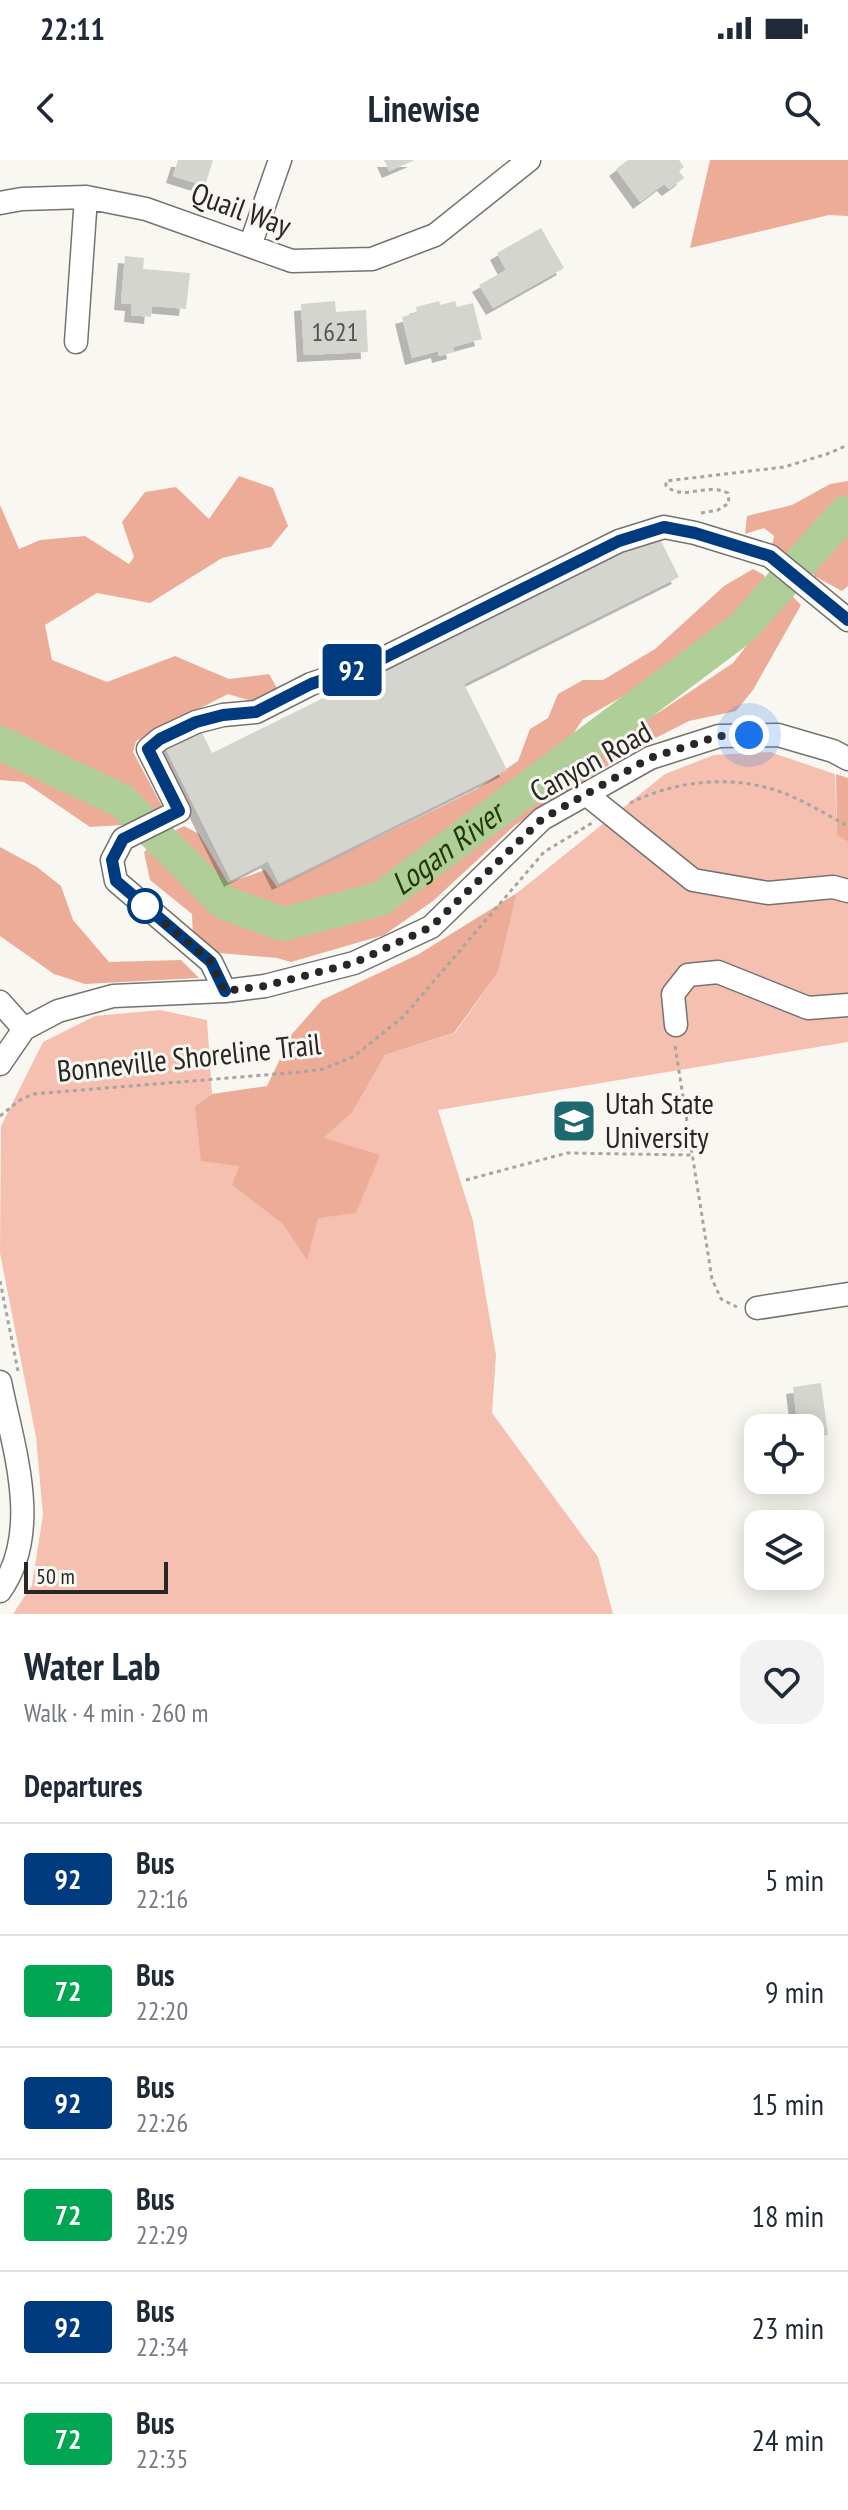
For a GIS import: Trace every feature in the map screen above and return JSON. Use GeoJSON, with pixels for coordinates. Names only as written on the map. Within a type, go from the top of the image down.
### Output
{"type":"FeatureCollection","features":[{"type":"Feature","properties":{"kind":"street"},"geometry":{"type":"LineString","coordinates":[[250,246],[280,160]]}},
{"type":"Feature","properties":{"kind":"street","name":"Quail Way"},"geometry":{"type":"LineString","coordinates":[[0,203],[22,199],[86,197],[146,209],[292,261],[372,259],[435,235],[529,160]]}},
{"type":"Feature","properties":{"kind":"street"},"geometry":{"type":"LineString","coordinates":[[76,342],[86,197]]}},
{"type":"Feature","properties":{"kind":"street"},"geometry":{"type":"LineString","coordinates":[[225,991],[211,962],[116,881],[112,860],[123,839],[179,811],[148,749],[160,739],[196,722],[223,715],[256,712],[311,684],[376,662],[619,541],[664,527],[770,556],[848,620]]}},
{"type":"Feature","properties":{"kind":"street","name":"Canyon Road"},"geometry":{"type":"LineString","coordinates":[[0,1064],[24,1029],[58,1011],[113,996],[265,986],[354,963],[431,927],[542,819],[650,758],[719,736],[778,735],[833,751],[848,759]]}},
{"type":"Feature","properties":{"kind":"street"},"geometry":{"type":"LineString","coordinates":[[586,794],[693,880],[768,893],[833,887],[848,891]]}},
{"type":"Feature","properties":{"kind":"street"},"geometry":{"type":"LineString","coordinates":[[676,1025],[673,994],[688,975],[718,972],[808,1008],[848,1005]]}},
{"type":"Feature","properties":{"kind":"street"},"geometry":{"type":"LineString","coordinates":[[0,1002],[24,1029]]}},
{"type":"Feature","properties":{"kind":"street"},"geometry":{"type":"LineString","coordinates":[[757,1308],[848,1294]]}},
{"type":"Feature","properties":{"kind":"street"},"geometry":{"type":"LineString","coordinates":[[0,1382],[22,1487],[21,1529],[11,1576],[0,1591]]}},
{"type":"Feature","properties":{"kind":"path"},"geometry":{"type":"LineString","coordinates":[[695,533],[696,514],[718,510],[729,503],[728,493],[716,488],[688,493],[673,491],[666,486],[666,481],[784,467],[848,445]]}},
{"type":"Feature","properties":{"kind":"path","name":"Bonneville Shoreline Trail"},"geometry":{"type":"LineString","coordinates":[[0,1116],[33,1094],[312,1071],[353,1057],[404,1016],[544,852],[643,797],[683,785],[730,781],[776,790],[848,826]]}},
{"type":"Feature","properties":{"kind":"path"},"geometry":{"type":"LineString","coordinates":[[676,1025],[675,1056],[712,1279],[721,1299],[734,1307],[757,1308]]}},
{"type":"Feature","properties":{"kind":"path"},"geometry":{"type":"LineString","coordinates":[[466,1180],[567,1153],[691,1155]]}},
{"type":"Feature","properties":{"kind":"shaded area"},"geometry":{"type":"Polygon","coordinates":[[[710,160],[848,160],[848,216],[829,215],[690,248],[710,160]]]}},
{"type":"Feature","properties":{"kind":"shaded area"},"geometry":{"type":"Polygon","coordinates":[[[239,476],[273,488],[288,526],[271,547],[222,558],[150,603],[97,593],[45,625],[52,660],[107,682],[175,656],[229,679],[269,674],[277,688],[255,702],[228,694],[136,741],[133,752],[162,806],[123,825],[90,827],[24,782],[0,780],[0,505],[19,549],[40,540],[85,536],[129,564],[134,557],[122,522],[145,492],[176,487],[209,519],[239,476]]]}},
{"type":"Feature","properties":{"kind":"shaded area"},"geometry":{"type":"Polygon","coordinates":[[[848,481],[848,499],[818,518],[788,555],[772,546],[774,536],[764,528],[745,534],[747,516],[792,505],[830,484],[848,481]]]}},
{"type":"Feature","properties":{"kind":"shaded area"},"geometry":{"type":"Polygon","coordinates":[[[848,535],[848,586],[842,591],[814,576],[813,566],[829,548],[848,535]]]}},
{"type":"Feature","properties":{"kind":"shaded area"},"geometry":{"type":"Polygon","coordinates":[[[753,569],[764,575],[766,589],[743,621],[685,661],[583,719],[557,758],[475,814],[449,842],[459,850],[495,826],[569,765],[661,711],[733,663],[781,602],[792,596],[801,605],[753,690],[736,711],[689,721],[634,749],[514,826],[433,901],[384,935],[291,962],[220,953],[193,939],[192,914],[150,880],[144,852],[164,836],[184,826],[199,834],[228,883],[265,870],[277,887],[477,789],[518,761],[530,729],[548,718],[558,694],[583,680],[603,680],[655,649],[724,586],[753,569]]]}},
{"type":"Feature","properties":{"kind":"shaded area"},"geometry":{"type":"Polygon","coordinates":[[[770,752],[835,774],[837,835],[848,842],[848,1042],[438,1110],[473,1221],[496,1355],[492,1413],[598,1557],[613,1614],[13,1614],[32,1585],[43,1515],[36,1437],[0,1253],[1,1126],[43,1042],[95,1016],[160,1010],[207,1020],[212,1094],[195,1106],[240,1166],[233,1184],[323,1139],[352,1113],[385,1055],[455,1033],[498,972],[517,893],[665,774],[714,755],[770,752]]]}},
{"type":"Feature","properties":{"kind":"shaded area"},"geometry":{"type":"Polygon","coordinates":[[[836,774],[848,778],[848,842],[837,835],[836,774]]]}},
{"type":"Feature","properties":{"kind":"shaded area"},"geometry":{"type":"Polygon","coordinates":[[[0,847],[37,867],[61,886],[73,920],[109,962],[181,960],[199,978],[85,984],[54,974],[0,936],[0,847]]]}},
{"type":"Feature","properties":{"kind":"shaded area"},"geometry":{"type":"Polygon","coordinates":[[[517,893],[498,972],[454,1033],[385,1055],[352,1113],[324,1138],[380,1155],[356,1213],[318,1218],[307,1260],[283,1224],[232,1185],[239,1166],[201,1161],[195,1106],[212,1094],[267,1086],[292,1034],[322,1000],[419,954],[517,893]]]}},
{"type":"Feature","properties":{"kind":"building"},"geometry":{"type":"Polygon","coordinates":[[[178,160],[213,160],[205,186],[173,176],[178,160]]]}},
{"type":"Feature","properties":{"kind":"building"},"geometry":{"type":"Polygon","coordinates":[[[384,160],[415,160],[389,171],[384,160]]]}},
{"type":"Feature","properties":{"kind":"building"},"geometry":{"type":"Polygon","coordinates":[[[628,160],[679,160],[684,167],[679,171],[684,178],[669,189],[664,184],[640,202],[616,169],[628,160]]]}},
{"type":"Feature","properties":{"kind":"building"},"geometry":{"type":"Polygon","coordinates":[[[541,228],[564,268],[493,308],[479,285],[506,270],[497,253],[541,228]]]}},
{"type":"Feature","properties":{"kind":"building"},"geometry":{"type":"Polygon","coordinates":[[[125,256],[144,258],[143,269],[190,273],[186,309],[152,306],[151,317],[131,315],[132,304],[121,303],[125,256]]]}},
{"type":"Feature","properties":{"kind":"building"},"geometry":{"type":"Polygon","coordinates":[[[335,301],[336,312],[366,310],[368,352],[304,355],[301,304],[335,301]]]}},
{"type":"Feature","properties":{"kind":"building"},"geometry":{"type":"Polygon","coordinates":[[[439,301],[440,305],[455,301],[457,307],[473,303],[482,339],[453,347],[454,352],[439,356],[438,351],[412,358],[402,317],[417,313],[416,307],[439,301]]]}},
{"type":"Feature","properties":{"kind":"building"},"geometry":{"type":"Polygon","coordinates":[[[657,533],[679,577],[464,684],[507,770],[279,883],[268,861],[231,880],[165,747],[200,729],[212,753],[657,533]]]}},
{"type":"Feature","properties":{"kind":"building"},"geometry":{"type":"Polygon","coordinates":[[[821,1383],[828,1435],[824,1435],[824,1414],[796,1414],[793,1387],[821,1383]]]}},
{"type":"Feature","properties":{"kind":"waterway","name":"Logan River"},"geometry":{"type":"LineString","coordinates":[[0,743],[122,801],[223,902],[283,924],[380,899],[742,628],[848,513]]}},
{"type":"Feature","properties":{"kind":"bus line","name":"92"},"geometry":{"type":"LineString","coordinates":[[225,991],[211,962],[116,881],[112,860],[123,839],[179,811],[148,749],[160,739],[196,722],[223,715],[256,712],[311,684],[376,662],[619,541],[664,527],[770,556],[848,620]]}},
{"type":"Feature","properties":{"kind":"place","name":"Utah State University"},"geometry":{"type":"Point","coordinates":[574,1121]}},
{"type":"Feature","properties":{"kind":"route"},"geometry":{"type":"LineString","coordinates":[[145,906],[139,901],[211,962],[225,991],[265,986],[354,963],[431,927],[542,819],[650,758],[719,736],[749,735]]}}]}
